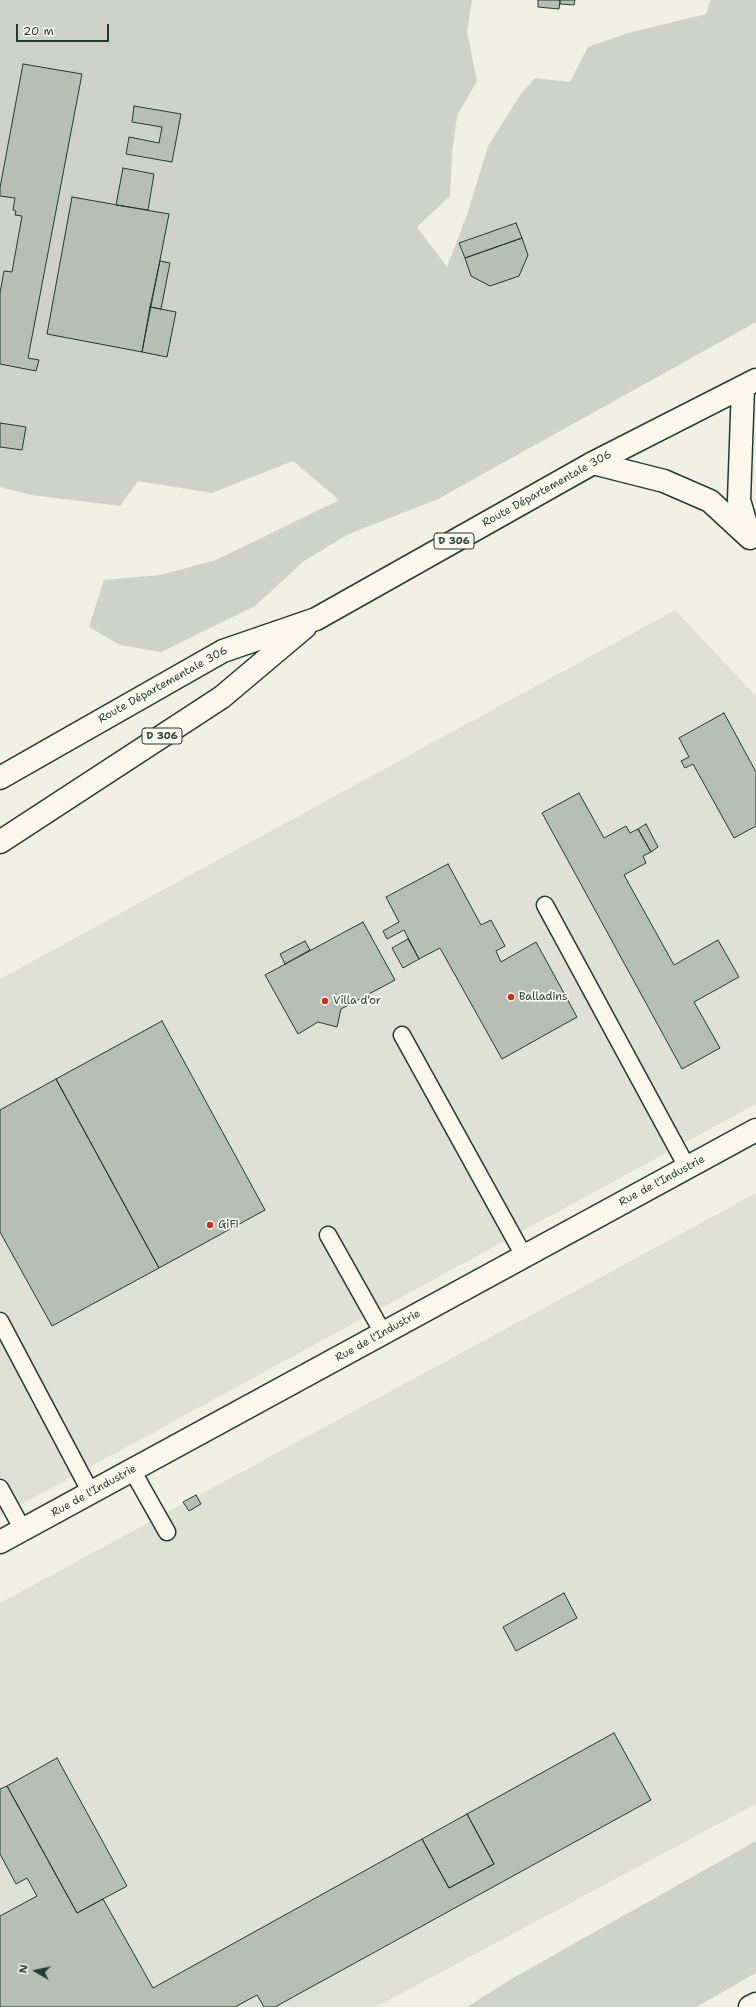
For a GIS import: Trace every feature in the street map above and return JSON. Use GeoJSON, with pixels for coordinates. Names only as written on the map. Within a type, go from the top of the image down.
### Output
{"type":"FeatureCollection","features":[{"type":"Feature","properties":{"kind":"street","name":"Route Départementale 306"},"geometry":{"type":"LineString","coordinates":[[0,778],[222,651],[316,619],[593,463],[750,384]]}},
{"type":"Feature","properties":{"kind":"street"},"geometry":{"type":"LineString","coordinates":[[750,384],[739,500],[753,543]]}},
{"type":"Feature","properties":{"kind":"street"},"geometry":{"type":"LineString","coordinates":[[593,463],[664,481],[710,500],[753,543]]}},
{"type":"Feature","properties":{"kind":"street","name":"D 306"},"geometry":{"type":"LineString","coordinates":[[0,842],[222,697],[316,619]]}},
{"type":"Feature","properties":{"kind":"street","name":"Rue de l'Industrie"},"geometry":{"type":"LineString","coordinates":[[0,1542],[756,1130]]}},
{"type":"Feature","properties":{"kind":"street"},"geometry":{"type":"LineString","coordinates":[[750,2007],[756,2004]]}},
{"type":"Feature","properties":{"kind":"lane"},"geometry":{"type":"LineString","coordinates":[[545,905],[687,1167]]}},
{"type":"Feature","properties":{"kind":"lane"},"geometry":{"type":"LineString","coordinates":[[402,1034],[524,1256]]}},
{"type":"Feature","properties":{"kind":"lane"},"geometry":{"type":"LineString","coordinates":[[328,1235],[383,1334]]}},
{"type":"Feature","properties":{"kind":"lane"},"geometry":{"type":"LineString","coordinates":[[0,1321],[91,1493]]}},
{"type":"Feature","properties":{"kind":"lane"},"geometry":{"type":"LineString","coordinates":[[132,1470],[167,1532]]}},
{"type":"Feature","properties":{"kind":"lane"},"geometry":{"type":"LineString","coordinates":[[0,1488],[23,1530]]}},
{"type":"Feature","properties":{"kind":"shaded area"},"geometry":{"type":"Polygon","coordinates":[[[0,0],[472,0],[467,32],[477,81],[457,116],[452,153],[450,196],[417,227],[447,267],[468,212],[488,146],[520,95],[535,78],[570,82],[588,47],[628,33],[706,14],[711,0],[756,0],[756,322],[438,499],[347,535],[304,561],[255,606],[161,652],[120,645],[89,627],[104,580],[160,575],[216,560],[339,500],[293,461],[212,493],[138,481],[120,506],[31,495],[0,487],[0,0]]]}},
{"type":"Feature","properties":{"kind":"shaded area"},"geometry":{"type":"Polygon","coordinates":[[[675,610],[756,696],[756,1104],[0,1516],[0,979],[675,610]]]}},
{"type":"Feature","properties":{"kind":"shaded area"},"geometry":{"type":"Polygon","coordinates":[[[756,1193],[756,1804],[376,2007],[0,2007],[0,1603],[756,1193]]]}},
{"type":"Feature","properties":{"kind":"shaded area"},"geometry":{"type":"Polygon","coordinates":[[[756,1841],[756,1973],[696,2007],[467,2007],[513,1978],[756,1841]]]}},
{"type":"Feature","properties":{"kind":"building"},"geometry":{"type":"Polygon","coordinates":[[[538,0],[560,0],[559,9],[538,7],[538,0]]]}},
{"type":"Feature","properties":{"kind":"building"},"geometry":{"type":"Polygon","coordinates":[[[560,0],[575,0],[574,5],[560,4],[560,0]]]}},
{"type":"Feature","properties":{"kind":"building"},"geometry":{"type":"Polygon","coordinates":[[[23,64],[82,74],[28,358],[39,360],[36,371],[0,364],[0,293],[4,271],[12,272],[22,216],[15,215],[16,211],[13,210],[15,198],[0,196],[0,188],[23,64]]]}},
{"type":"Feature","properties":{"kind":"building"},"geometry":{"type":"Polygon","coordinates":[[[134,106],[181,114],[172,162],[126,154],[129,137],[159,143],[162,127],[132,122],[134,106]]]}},
{"type":"Feature","properties":{"kind":"building"},"geometry":{"type":"Polygon","coordinates":[[[123,168],[154,174],[148,210],[116,205],[123,168]]]}},
{"type":"Feature","properties":{"kind":"building"},"geometry":{"type":"Polygon","coordinates":[[[72,197],[169,214],[142,352],[47,334],[72,197]]]}},
{"type":"Feature","properties":{"kind":"building"},"geometry":{"type":"Polygon","coordinates":[[[516,223],[522,238],[465,258],[459,243],[516,223]]]}},
{"type":"Feature","properties":{"kind":"building"},"geometry":{"type":"Polygon","coordinates":[[[522,238],[528,255],[519,276],[490,286],[471,276],[465,258],[522,238]]]}},
{"type":"Feature","properties":{"kind":"building"},"geometry":{"type":"Polygon","coordinates":[[[160,261],[170,263],[161,309],[150,307],[160,261]]]}},
{"type":"Feature","properties":{"kind":"building"},"geometry":{"type":"Polygon","coordinates":[[[150,307],[176,312],[167,357],[142,352],[150,307]]]}},
{"type":"Feature","properties":{"kind":"building"},"geometry":{"type":"Polygon","coordinates":[[[0,423],[26,427],[22,450],[0,447],[0,423]]]}},
{"type":"Feature","properties":{"kind":"building"},"geometry":{"type":"Polygon","coordinates":[[[724,713],[756,772],[756,826],[734,838],[693,764],[685,768],[681,761],[689,757],[679,738],[724,713]]]}},
{"type":"Feature","properties":{"kind":"building"},"geometry":{"type":"Polygon","coordinates":[[[579,793],[604,838],[626,826],[630,833],[638,829],[651,852],[643,856],[646,863],[624,875],[674,965],[718,940],[739,977],[694,1002],[720,1048],[682,1069],[542,813],[579,793]]]}},
{"type":"Feature","properties":{"kind":"building"},"geometry":{"type":"Polygon","coordinates":[[[646,824],[658,847],[651,852],[638,829],[646,824]]]}},
{"type":"Feature","properties":{"kind":"building"},"geometry":{"type":"Polygon","coordinates":[[[448,864],[481,925],[491,920],[505,946],[496,951],[501,962],[536,942],[577,1017],[502,1059],[440,948],[419,959],[404,930],[387,939],[383,931],[399,922],[386,897],[448,864]]]}},
{"type":"Feature","properties":{"kind":"building"},"geometry":{"type":"Polygon","coordinates":[[[363,922],[395,980],[341,1009],[337,1027],[318,1022],[298,1034],[265,975],[363,922]]]}},
{"type":"Feature","properties":{"kind":"building"},"geometry":{"type":"Polygon","coordinates":[[[408,939],[419,959],[403,968],[392,948],[408,939]]]}},
{"type":"Feature","properties":{"kind":"building"},"geometry":{"type":"Polygon","coordinates":[[[305,941],[310,950],[285,964],[280,954],[305,941]]]}},
{"type":"Feature","properties":{"kind":"building"},"geometry":{"type":"Polygon","coordinates":[[[162,1021],[265,1210],[159,1268],[56,1079],[162,1021]]]}},
{"type":"Feature","properties":{"kind":"building"},"geometry":{"type":"Polygon","coordinates":[[[56,1079],[159,1268],[52,1326],[0,1232],[0,1110],[56,1079]]]}},
{"type":"Feature","properties":{"kind":"building"},"geometry":{"type":"Polygon","coordinates":[[[196,1495],[201,1504],[189,1511],[183,1502],[196,1495]]]}},
{"type":"Feature","properties":{"kind":"building"},"geometry":{"type":"Polygon","coordinates":[[[564,1593],[577,1618],[516,1651],[503,1627],[564,1593]]]}},
{"type":"Feature","properties":{"kind":"building"},"geometry":{"type":"Polygon","coordinates":[[[614,1733],[651,1800],[275,2007],[264,2007],[257,1995],[235,2007],[0,2007],[0,1916],[37,1896],[27,1878],[16,1884],[0,1854],[0,1789],[7,1786],[77,1913],[103,1899],[153,1988],[422,1839],[449,1888],[494,1864],[467,1814],[614,1733]]]}},
{"type":"Feature","properties":{"kind":"building"},"geometry":{"type":"Polygon","coordinates":[[[57,1758],[127,1886],[77,1913],[7,1786],[57,1758]]]}},
{"type":"Feature","properties":{"kind":"building"},"geometry":{"type":"Polygon","coordinates":[[[467,1814],[494,1864],[449,1888],[422,1839],[467,1814]]]}},
{"type":"Feature","properties":{"kind":"place","name":"Balladins"},"geometry":{"type":"Point","coordinates":[511,997]}},
{"type":"Feature","properties":{"kind":"place","name":"Villa d'or"},"geometry":{"type":"Point","coordinates":[325,1001]}},
{"type":"Feature","properties":{"kind":"place","name":"GiFi"},"geometry":{"type":"Point","coordinates":[210,1225]}}]}
